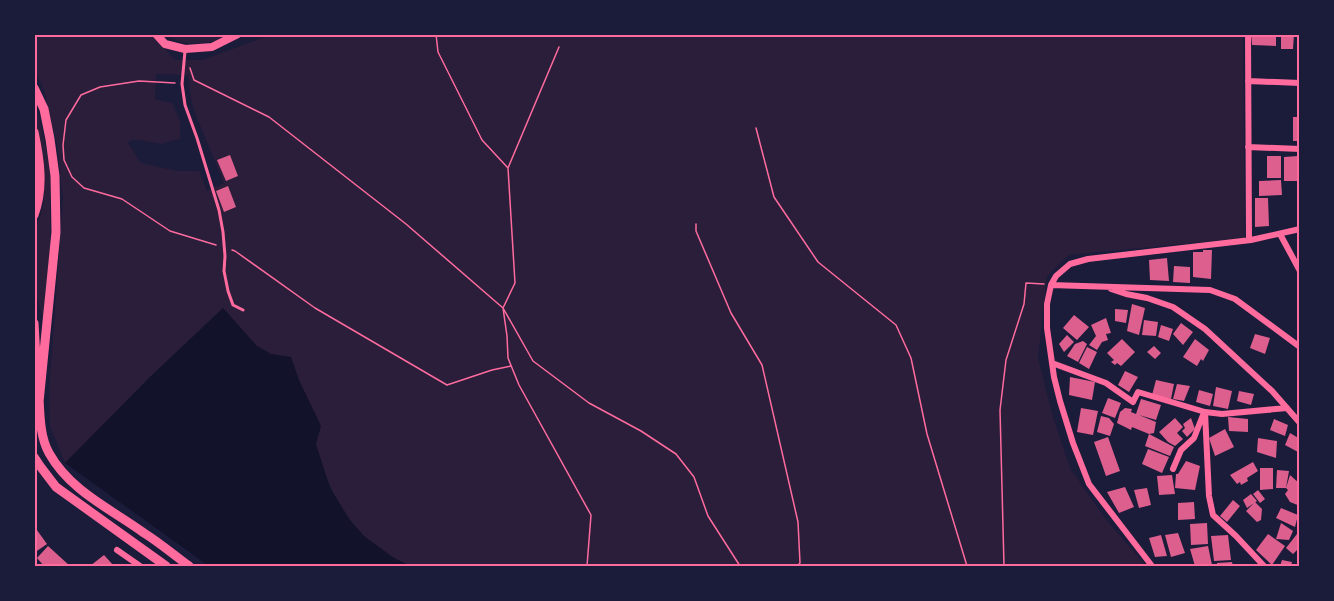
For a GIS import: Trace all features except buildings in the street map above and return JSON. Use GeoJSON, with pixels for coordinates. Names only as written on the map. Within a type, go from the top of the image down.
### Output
{"type":"FeatureCollection","features":[{"type":"Feature","properties":{"kind":"highway"},"geometry":{"type":"LineString","coordinates":[[34,88],[44,109],[50,139],[55,176],[56,232],[39,402]]}},
{"type":"Feature","properties":{"kind":"highway"},"geometry":{"type":"LineString","coordinates":[[34,132],[41,183],[34,215]]}},
{"type":"Feature","properties":{"kind":"highway"},"geometry":{"type":"LineString","coordinates":[[34,323],[39,402],[47,451],[68,478],[84,492],[145,533],[189,567]]}},
{"type":"Feature","properties":{"kind":"highway"},"geometry":{"type":"LineString","coordinates":[[34,457],[56,487],[166,567]]}},
{"type":"Feature","properties":{"kind":"main road"},"geometry":{"type":"LineString","coordinates":[[156,34],[165,44],[185,49],[212,47],[238,34]]}},
{"type":"Feature","properties":{"kind":"street"},"geometry":{"type":"LineString","coordinates":[[1248,34],[1248,240]]}},
{"type":"Feature","properties":{"kind":"street"},"geometry":{"type":"LineString","coordinates":[[1248,81],[1299,83]]}},
{"type":"Feature","properties":{"kind":"street"},"geometry":{"type":"LineString","coordinates":[[1248,147],[1299,149]]}},
{"type":"Feature","properties":{"kind":"street"},"geometry":{"type":"LineString","coordinates":[[1152,567],[1089,484],[1073,443],[1059,401],[1052,363],[1047,327],[1047,304],[1051,285],[1056,276],[1070,264],[1088,259],[1248,240],[1299,229]]}},
{"type":"Feature","properties":{"kind":"street"},"geometry":{"type":"LineString","coordinates":[[1280,234],[1299,271]]}},
{"type":"Feature","properties":{"kind":"street"},"geometry":{"type":"LineString","coordinates":[[1051,285],[1210,290],[1235,298],[1299,347]]}},
{"type":"Feature","properties":{"kind":"street"},"geometry":{"type":"LineString","coordinates":[[1108,287],[1173,307],[1205,329],[1272,391],[1299,423]]}},
{"type":"Feature","properties":{"kind":"street"},"geometry":{"type":"LineString","coordinates":[[1052,363],[1106,383],[1133,402],[1138,392],[1205,412],[1222,414],[1287,408]]}},
{"type":"Feature","properties":{"kind":"street"},"geometry":{"type":"LineString","coordinates":[[1173,469],[1181,450],[1194,438],[1205,412]]}},
{"type":"Feature","properties":{"kind":"street"},"geometry":{"type":"LineString","coordinates":[[1205,412],[1209,496],[1213,515],[1264,567]]}},
{"type":"Feature","properties":{"kind":"street"},"geometry":{"type":"LineString","coordinates":[[117,549],[140,567]]}},
{"type":"Feature","properties":{"kind":"lane"},"geometry":{"type":"LineString","coordinates":[[185,49],[182,84],[185,105],[219,210],[228,291],[233,305],[243,310]]}},
{"type":"Feature","properties":{"kind":"path"},"geometry":{"type":"LineString","coordinates":[[436,34],[438,52],[482,140],[508,168]]}},
{"type":"Feature","properties":{"kind":"path"},"geometry":{"type":"LineString","coordinates":[[559,47],[508,168],[515,283],[503,308],[508,358],[519,385],[591,515],[586,567]]}},
{"type":"Feature","properties":{"kind":"path"},"geometry":{"type":"LineString","coordinates":[[185,49],[194,80],[268,117],[406,224],[503,308],[533,361],[588,403],[640,431],[676,454],[694,477],[708,516],[740,567]]}},
{"type":"Feature","properties":{"kind":"path"},"geometry":{"type":"LineString","coordinates":[[182,84],[139,81],[100,87],[81,95],[66,120],[63,145],[64,160],[72,177],[84,188],[122,199],[170,231],[235,251],[315,308],[447,385],[511,366]]}},
{"type":"Feature","properties":{"kind":"path"},"geometry":{"type":"LineString","coordinates":[[756,128],[774,197],[818,262],[896,325],[911,358],[927,435],[967,567]]}},
{"type":"Feature","properties":{"kind":"path"},"geometry":{"type":"LineString","coordinates":[[696,224],[696,231],[731,313],[762,365],[798,522],[800,563],[797,567]]}},
{"type":"Feature","properties":{"kind":"path"},"geometry":{"type":"LineString","coordinates":[[1004,567],[1000,410],[1006,360],[1024,304],[1026,283],[1051,285]]}},
{"type":"Feature","properties":{"kind":"shaded area"},"geometry":{"type":"Polygon","coordinates":[[[35,34],[153,35],[175,60],[202,60],[265,37],[267,34],[1243,35],[1245,238],[1069,255],[1047,276],[1038,358],[1052,414],[1070,468],[1104,517],[1146,566],[410,566],[363,536],[348,518],[336,498],[318,452],[291,358],[271,354],[257,346],[223,309],[150,377],[65,463],[50,426],[49,391],[63,199],[57,145],[44,90],[35,71],[35,34]],[[156,74],[155,99],[172,103],[180,121],[180,139],[161,144],[138,140],[131,140],[128,143],[141,163],[177,171],[199,171],[207,191],[224,183],[195,113],[188,75],[156,74]]]}},
{"type":"Feature","properties":{"kind":"shaded area"},"geometry":{"type":"Polygon","coordinates":[[[167,35],[230,35],[219,40],[193,44],[178,41],[167,35]]]}},
{"type":"Feature","properties":{"kind":"shaded area"},"geometry":{"type":"Polygon","coordinates":[[[34,97],[50,165],[50,249],[43,318],[34,290],[35,226],[41,216],[44,189],[34,97]]]}},
{"type":"Feature","properties":{"kind":"shaded area"},"geometry":{"type":"Polygon","coordinates":[[[223,308],[257,346],[271,354],[291,357],[299,380],[321,426],[316,444],[330,488],[350,520],[364,536],[394,558],[410,566],[208,566],[65,463],[150,377],[223,308]]]}}]}
